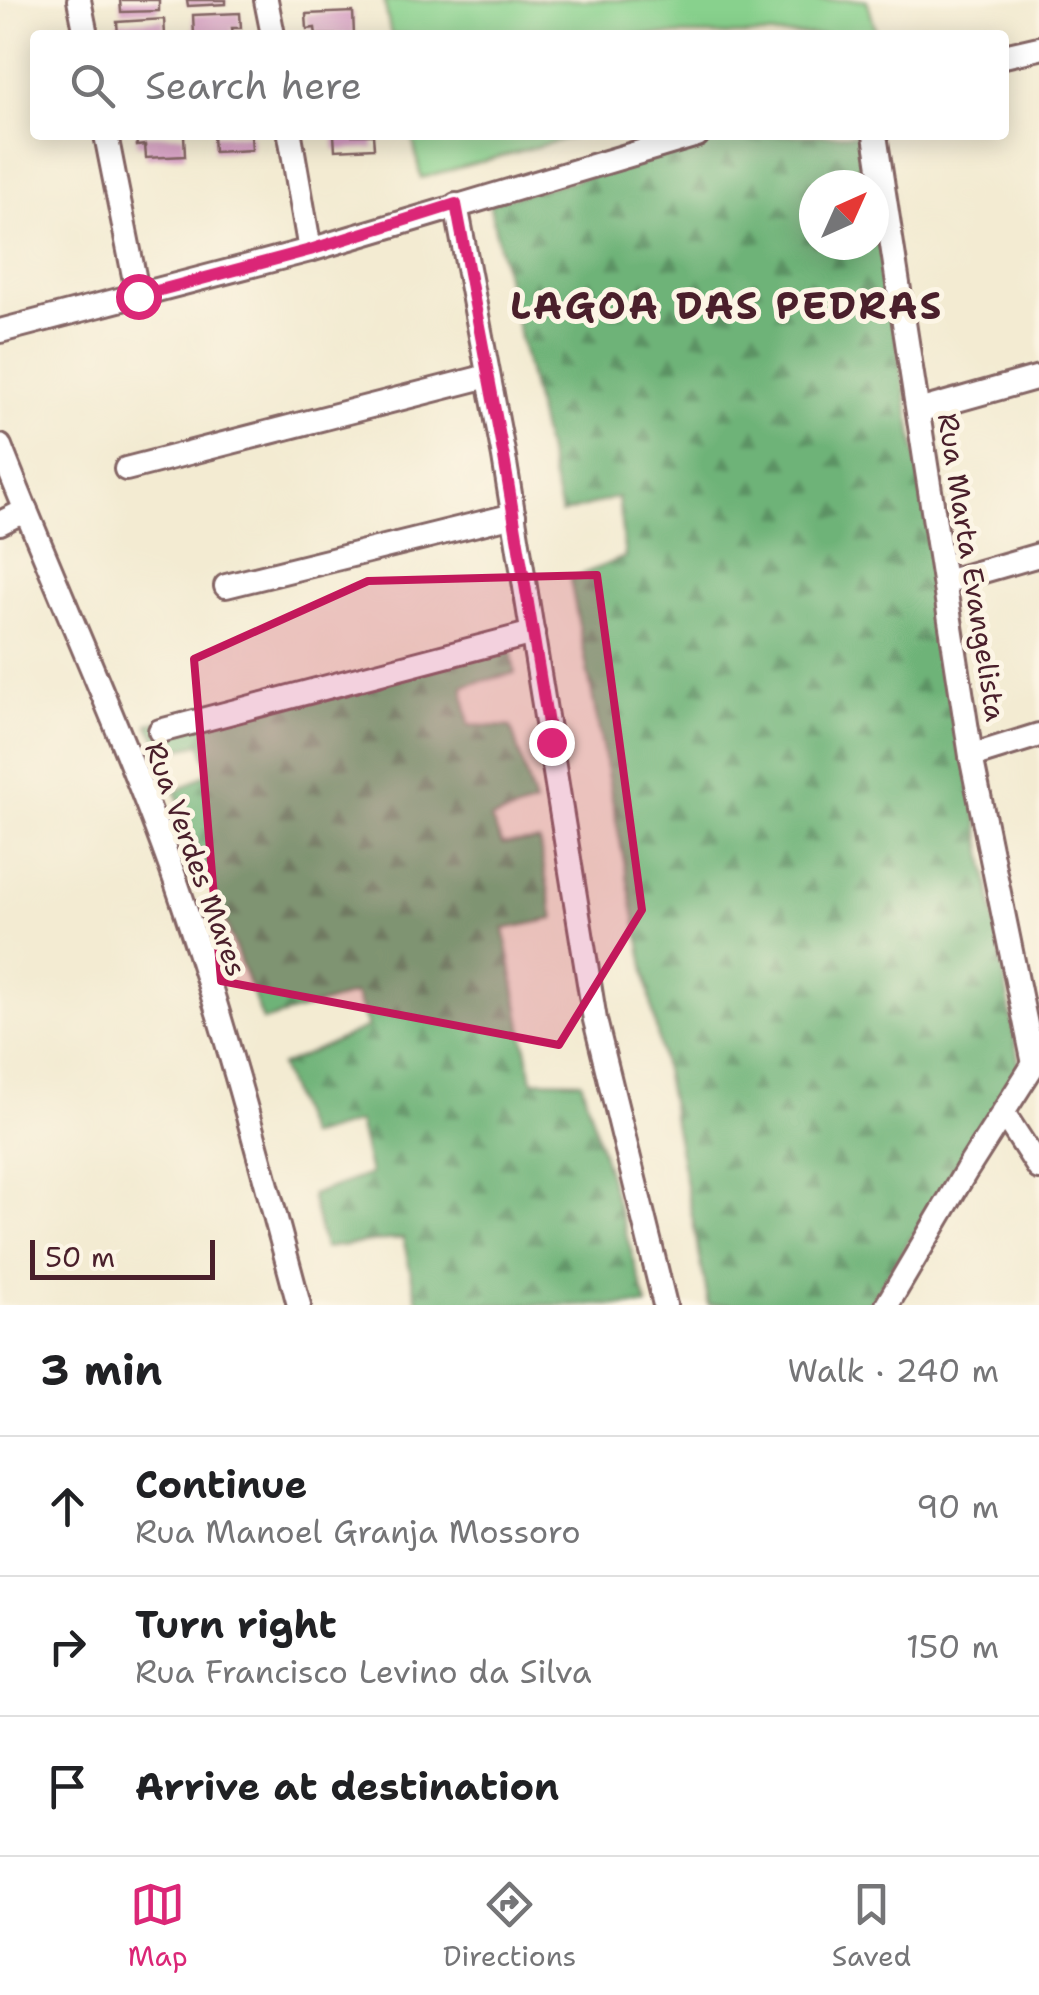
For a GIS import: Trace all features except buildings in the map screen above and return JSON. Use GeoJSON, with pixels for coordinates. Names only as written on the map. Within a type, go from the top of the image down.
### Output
{"type":"FeatureCollection","features":[{"type":"Feature","properties":{"kind":"street"},"geometry":{"type":"LineString","coordinates":[[78,0],[85,30]]}},
{"type":"Feature","properties":{"kind":"street"},"geometry":{"type":"LineString","coordinates":[[266,0],[271,30]]}},
{"type":"Feature","properties":{"kind":"street"},"geometry":{"type":"LineString","coordinates":[[1009,55],[1039,48]]}},
{"type":"Feature","properties":{"kind":"street"},"geometry":{"type":"LineString","coordinates":[[107,140],[138,296]]}},
{"type":"Feature","properties":{"kind":"street"},"geometry":{"type":"LineString","coordinates":[[291,140],[310,250]]}},
{"type":"Feature","properties":{"kind":"street"},"geometry":{"type":"LineString","coordinates":[[0,331],[310,250],[679,140]]}},
{"type":"Feature","properties":{"kind":"street","name":"Rua Marta Evangelista"},"geometry":{"type":"LineString","coordinates":[[877,140],[970,756],[1036,1060]]}},
{"type":"Feature","properties":{"kind":"street"},"geometry":{"type":"LineString","coordinates":[[456,204],[514,516],[595,1020],[664,1305]]}},
{"type":"Feature","properties":{"kind":"street"},"geometry":{"type":"LineString","coordinates":[[126,469],[488,376]]}},
{"type":"Feature","properties":{"kind":"street"},"geometry":{"type":"LineString","coordinates":[[918,411],[1039,377]]}},
{"type":"Feature","properties":{"kind":"street","name":"Rua Verdes Mares"},"geometry":{"type":"LineString","coordinates":[[0,446],[174,879],[206,971],[299,1305]]}},
{"type":"Feature","properties":{"kind":"street"},"geometry":{"type":"LineString","coordinates":[[0,523],[26,510]]}},
{"type":"Feature","properties":{"kind":"street"},"geometry":{"type":"LineString","coordinates":[[226,586],[514,516]]}},
{"type":"Feature","properties":{"kind":"street"},"geometry":{"type":"LineString","coordinates":[[945,582],[1039,555]]}},
{"type":"Feature","properties":{"kind":"street"},"geometry":{"type":"LineString","coordinates":[[160,731],[533,633]]}},
{"type":"Feature","properties":{"kind":"street"},"geometry":{"type":"LineString","coordinates":[[970,756],[1039,735]]}},
{"type":"Feature","properties":{"kind":"street"},"geometry":{"type":"LineString","coordinates":[[887,1305],[1036,1060]]}},
{"type":"Feature","properties":{"kind":"street"},"geometry":{"type":"LineString","coordinates":[[1004,1114],[1039,1168]]}},
{"type":"Feature","properties":{"kind":"highlighted area"},"geometry":{"type":"Polygon","coordinates":[[[597,575],[642,910],[559,1045],[221,981],[194,659],[368,581],[597,575]]]}},
{"type":"Feature","properties":{"kind":"green space"},"geometry":{"type":"Polygon","coordinates":[[[384,0],[867,0],[876,30],[390,30],[384,0]]]}},
{"type":"Feature","properties":{"kind":"green space"},"geometry":{"type":"Polygon","coordinates":[[[413,140],[562,140],[421,178],[413,140]]]}},
{"type":"Feature","properties":{"kind":"green space"},"geometry":{"type":"Polygon","coordinates":[[[722,140],[863,140],[868,170],[799,170],[799,260],[883,260],[1020,1069],[868,1305],[709,1305],[570,579],[625,557],[618,497],[561,514],[489,203],[722,140]]]}},
{"type":"Feature","properties":{"kind":"green space"},"geometry":{"type":"Polygon","coordinates":[[[510,641],[515,673],[463,686],[469,725],[511,727],[535,804],[491,819],[502,844],[539,841],[554,919],[504,929],[532,1080],[581,1081],[647,1305],[418,1305],[403,1238],[324,1248],[311,1195],[370,1174],[358,1122],[308,1137],[280,1066],[368,1027],[355,994],[263,1021],[176,792],[210,771],[201,744],[164,752],[148,724],[510,641]]]}},
{"type":"Feature","properties":{"kind":"district","name":"LAGOA DAS PEDRAS"},"geometry":{"type":"Point","coordinates":[727,305]}},
{"type":"Feature","properties":{"kind":"route"},"geometry":{"type":"LineString","coordinates":[[138,296],[310,250],[456,204],[504,458],[551,742]]}}]}
